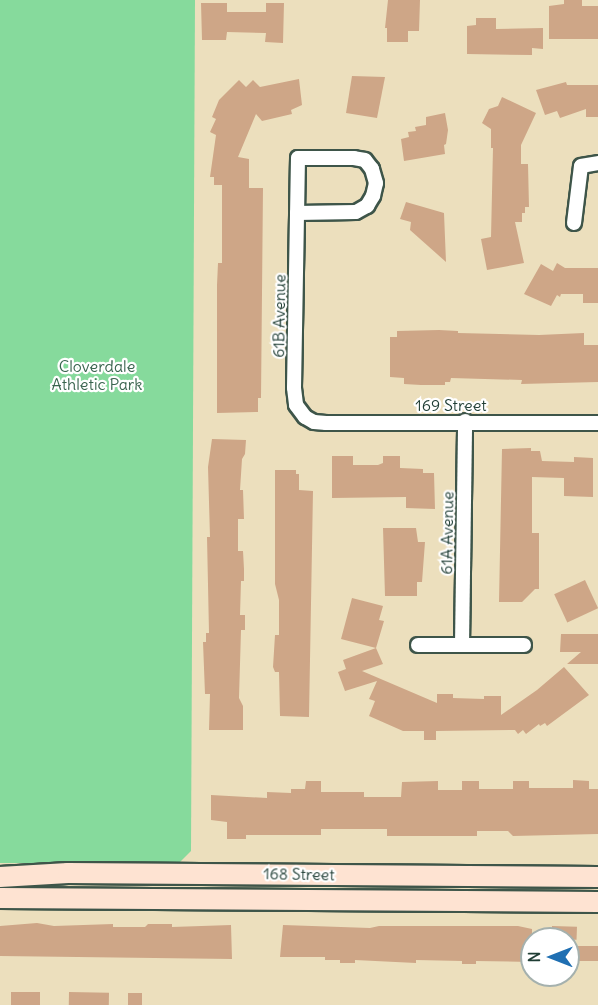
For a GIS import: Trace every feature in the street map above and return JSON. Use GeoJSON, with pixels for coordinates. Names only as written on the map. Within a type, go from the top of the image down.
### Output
{"type":"FeatureCollection","features":[{"type":"Feature","properties":{"kind":"main road","name":"168 Street"},"geometry":{"type":"LineString","coordinates":[[0,877],[77,873],[598,877]]}},
{"type":"Feature","properties":{"kind":"main road"},"geometry":{"type":"LineString","coordinates":[[512,901],[543,892],[598,890]]}},
{"type":"Feature","properties":{"kind":"main road","name":"168 Street"},"geometry":{"type":"LineString","coordinates":[[0,898],[598,902]]}},
{"type":"Feature","properties":{"kind":"street","name":"61B Avenue"},"geometry":{"type":"LineString","coordinates":[[297,213],[356,212],[367,206],[376,183],[372,169],[365,160],[354,158],[298,158],[297,213],[294,388],[296,405],[305,417]]}},
{"type":"Feature","properties":{"kind":"street"},"geometry":{"type":"LineString","coordinates":[[574,223],[581,166],[598,163]]}},
{"type":"Feature","properties":{"kind":"street","name":"169 Street"},"geometry":{"type":"LineString","coordinates":[[305,417],[314,422],[326,423],[598,423]]}},
{"type":"Feature","properties":{"kind":"street","name":"61A Avenue"},"geometry":{"type":"LineString","coordinates":[[462,645],[465,422]]}},
{"type":"Feature","properties":{"kind":"street"},"geometry":{"type":"LineString","coordinates":[[418,645],[524,645]]}},
{"type":"Feature","properties":{"kind":"green space","name":"Cloverdale Athletic Park"},"geometry":{"type":"Polygon","coordinates":[[[0,0],[195,0],[191,851],[178,864],[0,863],[0,0]]]}},
{"type":"Feature","properties":{"kind":"building"},"geometry":{"type":"Polygon","coordinates":[[[388,0],[420,0],[419,31],[408,31],[408,42],[387,42],[387,28],[385,28],[388,0]]]}},
{"type":"Feature","properties":{"kind":"building"},"geometry":{"type":"Polygon","coordinates":[[[564,0],[582,0],[582,6],[598,6],[598,39],[549,39],[549,6],[564,4],[564,0]]]}},
{"type":"Feature","properties":{"kind":"building"},"geometry":{"type":"Polygon","coordinates":[[[201,3],[227,3],[227,12],[266,12],[266,3],[284,3],[283,43],[265,42],[266,33],[227,32],[226,40],[202,40],[201,3]]]}},
{"type":"Feature","properties":{"kind":"building"},"geometry":{"type":"Polygon","coordinates":[[[476,18],[496,18],[496,29],[543,28],[543,49],[532,48],[532,55],[467,54],[467,26],[476,25],[476,18]]]}},
{"type":"Feature","properties":{"kind":"building"},"geometry":{"type":"Polygon","coordinates":[[[352,76],[385,77],[377,118],[346,113],[352,76]]]}},
{"type":"Feature","properties":{"kind":"building"},"geometry":{"type":"Polygon","coordinates":[[[299,79],[302,105],[291,110],[292,114],[262,121],[256,114],[238,157],[249,159],[249,188],[263,188],[261,398],[258,398],[258,412],[217,413],[217,285],[218,263],[222,263],[222,185],[214,185],[214,177],[210,177],[216,135],[210,132],[216,119],[212,117],[219,100],[239,80],[246,87],[253,80],[260,87],[299,79]]]}},
{"type":"Feature","properties":{"kind":"building"},"geometry":{"type":"Polygon","coordinates":[[[566,82],[567,85],[598,85],[598,117],[586,117],[586,109],[560,118],[557,111],[545,115],[536,90],[566,82]]]}},
{"type":"Feature","properties":{"kind":"building"},"geometry":{"type":"Polygon","coordinates":[[[502,97],[536,113],[521,145],[521,164],[528,164],[529,207],[525,207],[525,213],[522,213],[522,222],[515,222],[524,263],[487,270],[481,239],[491,237],[493,148],[491,148],[491,129],[482,123],[489,109],[498,106],[502,97]]]}},
{"type":"Feature","properties":{"kind":"building"},"geometry":{"type":"Polygon","coordinates":[[[445,113],[448,130],[444,145],[445,154],[404,161],[401,139],[409,137],[408,132],[416,131],[415,127],[426,125],[426,117],[445,113]]]}},
{"type":"Feature","properties":{"kind":"building"},"geometry":{"type":"Polygon","coordinates":[[[406,202],[444,213],[446,262],[410,230],[411,222],[400,219],[406,202]]]}},
{"type":"Feature","properties":{"kind":"building"},"geometry":{"type":"Polygon","coordinates":[[[557,263],[565,268],[598,268],[598,303],[583,303],[583,294],[561,294],[560,297],[557,295],[551,306],[524,294],[541,264],[553,271],[557,263]]]}},
{"type":"Feature","properties":{"kind":"building"},"geometry":{"type":"Polygon","coordinates":[[[397,331],[458,331],[458,333],[539,335],[584,333],[584,345],[598,345],[598,382],[521,384],[522,380],[451,378],[450,382],[445,382],[445,385],[421,385],[404,384],[404,378],[390,377],[390,337],[397,337],[397,331]]]}},
{"type":"Feature","properties":{"kind":"building"},"geometry":{"type":"Polygon","coordinates":[[[212,439],[246,440],[240,490],[243,490],[244,519],[238,519],[238,551],[243,551],[244,569],[244,581],[241,581],[240,615],[245,615],[245,630],[241,630],[239,698],[243,706],[243,730],[209,730],[210,694],[205,694],[203,642],[206,642],[206,633],[209,633],[208,467],[212,439]]]}},
{"type":"Feature","properties":{"kind":"building"},"geometry":{"type":"Polygon","coordinates":[[[531,448],[531,451],[540,451],[542,461],[574,462],[574,457],[593,458],[593,497],[564,496],[564,478],[532,477],[532,533],[539,533],[539,589],[535,589],[522,602],[499,602],[502,449],[531,448]]]}},
{"type":"Feature","properties":{"kind":"building"},"geometry":{"type":"Polygon","coordinates":[[[332,456],[353,456],[353,465],[378,465],[383,463],[383,456],[400,456],[400,468],[423,469],[423,473],[434,473],[435,509],[406,508],[406,497],[332,498],[332,456]]]}},
{"type":"Feature","properties":{"kind":"building"},"geometry":{"type":"Polygon","coordinates":[[[275,470],[296,470],[296,474],[299,474],[299,490],[313,491],[309,717],[280,716],[279,672],[275,672],[273,667],[275,635],[279,635],[279,600],[275,584],[275,470]]]}},
{"type":"Feature","properties":{"kind":"building"},"geometry":{"type":"Polygon","coordinates":[[[383,528],[416,528],[418,542],[425,542],[422,582],[417,582],[417,596],[385,596],[383,528]]]}},
{"type":"Feature","properties":{"kind":"building"},"geometry":{"type":"Polygon","coordinates":[[[585,580],[598,608],[567,622],[554,594],[585,580]]]}},
{"type":"Feature","properties":{"kind":"building"},"geometry":{"type":"Polygon","coordinates":[[[352,598],[383,606],[379,620],[384,621],[376,648],[341,639],[352,598]]]}},
{"type":"Feature","properties":{"kind":"building"},"geometry":{"type":"Polygon","coordinates":[[[561,634],[598,634],[598,664],[567,664],[581,652],[560,652],[561,634]]]}},
{"type":"Feature","properties":{"kind":"building"},"geometry":{"type":"Polygon","coordinates":[[[376,648],[383,664],[362,671],[437,703],[437,694],[453,694],[453,698],[484,699],[484,696],[501,696],[501,715],[537,690],[564,667],[589,695],[547,726],[545,723],[540,726],[539,724],[526,734],[523,730],[518,734],[515,730],[436,731],[436,740],[424,740],[424,731],[403,731],[369,716],[375,701],[369,699],[377,681],[345,691],[338,672],[346,669],[343,660],[376,648]]]}},
{"type":"Feature","properties":{"kind":"building"},"geometry":{"type":"Polygon","coordinates":[[[573,780],[589,781],[589,789],[598,789],[598,834],[513,836],[508,831],[477,831],[477,836],[387,836],[387,829],[321,829],[321,835],[246,835],[246,839],[227,839],[227,822],[211,820],[211,795],[267,798],[267,792],[291,793],[291,789],[305,789],[306,781],[321,781],[321,792],[364,792],[364,797],[401,797],[402,782],[438,781],[438,790],[462,790],[462,781],[479,781],[479,789],[513,789],[513,781],[529,781],[529,788],[573,788],[573,780]]]}},
{"type":"Feature","properties":{"kind":"building"},"geometry":{"type":"Polygon","coordinates":[[[37,923],[54,926],[113,924],[113,927],[145,927],[148,924],[172,924],[172,927],[231,925],[232,959],[0,956],[0,926],[37,923]]]}},
{"type":"Feature","properties":{"kind":"building"},"geometry":{"type":"Polygon","coordinates":[[[283,925],[370,928],[379,926],[523,927],[520,927],[520,962],[476,961],[476,964],[462,964],[462,961],[416,960],[416,963],[355,960],[355,963],[340,963],[340,960],[325,960],[325,957],[280,957],[283,925]]]}},
{"type":"Feature","properties":{"kind":"building"},"geometry":{"type":"Polygon","coordinates":[[[580,946],[598,946],[598,961],[580,961],[580,946]]]}},
{"type":"Feature","properties":{"kind":"building"},"geometry":{"type":"Polygon","coordinates":[[[11,992],[40,992],[40,1005],[11,1005],[11,992]]]}},
{"type":"Feature","properties":{"kind":"building"},"geometry":{"type":"Polygon","coordinates":[[[69,992],[109,993],[109,1005],[69,1005],[69,992]]]}},
{"type":"Feature","properties":{"kind":"building"},"geometry":{"type":"Polygon","coordinates":[[[128,993],[142,993],[142,1005],[128,1005],[128,993]]]}}]}
